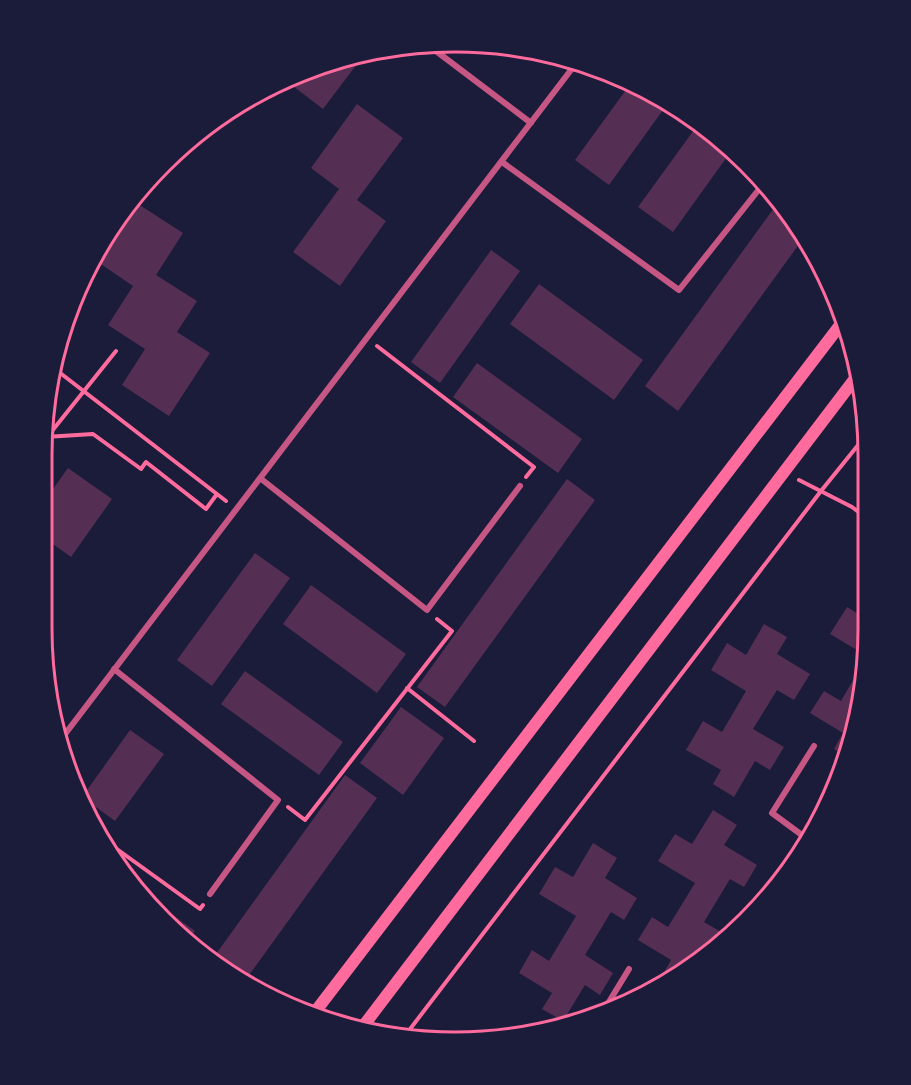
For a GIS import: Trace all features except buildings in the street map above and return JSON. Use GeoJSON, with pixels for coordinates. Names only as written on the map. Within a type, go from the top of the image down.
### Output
{"type":"FeatureCollection","features":[{"type":"Feature","properties":{"kind":"main road"},"geometry":{"type":"LineString","coordinates":[[318,1008],[838,328]]}},
{"type":"Feature","properties":{"kind":"main road"},"geometry":{"type":"LineString","coordinates":[[366,1022],[852,383]]}},
{"type":"Feature","properties":{"kind":"street"},"geometry":{"type":"LineString","coordinates":[[438,53],[531,123]]}},
{"type":"Feature","properties":{"kind":"street"},"geometry":{"type":"LineString","coordinates":[[66,732],[571,70]]}},
{"type":"Feature","properties":{"kind":"street"},"geometry":{"type":"LineString","coordinates":[[502,162],[679,290],[758,190]]}},
{"type":"Feature","properties":{"kind":"street"},"geometry":{"type":"LineString","coordinates":[[260,478],[427,610],[520,486]]}},
{"type":"Feature","properties":{"kind":"street"},"geometry":{"type":"LineString","coordinates":[[114,669],[278,800],[210,894]]}},
{"type":"Feature","properties":{"kind":"street"},"geometry":{"type":"LineString","coordinates":[[802,835],[772,813],[814,746]]}},
{"type":"Feature","properties":{"kind":"street"},"geometry":{"type":"LineString","coordinates":[[609,1003],[629,969]]}},
{"type":"Feature","properties":{"kind":"path"},"geometry":{"type":"LineString","coordinates":[[366,339],[534,467],[520,486]]}},
{"type":"Feature","properties":{"kind":"path"},"geometry":{"type":"LineString","coordinates":[[53,428],[116,351]]}},
{"type":"Feature","properties":{"kind":"path"},"geometry":{"type":"LineString","coordinates":[[61,373],[236,509]]}},
{"type":"Feature","properties":{"kind":"path"},"geometry":{"type":"LineString","coordinates":[[53,436],[93,434],[141,469],[146,462],[206,509],[217,494]]}},
{"type":"Feature","properties":{"kind":"path"},"geometry":{"type":"LineString","coordinates":[[410,1030],[858,445]]}},
{"type":"Feature","properties":{"kind":"path"},"geometry":{"type":"LineString","coordinates":[[784,472],[858,512]]}},
{"type":"Feature","properties":{"kind":"path"},"geometry":{"type":"LineString","coordinates":[[278,800],[305,820],[452,630],[427,610]]}},
{"type":"Feature","properties":{"kind":"path"},"geometry":{"type":"LineString","coordinates":[[407,688],[474,741]]}},
{"type":"Feature","properties":{"kind":"path"},"geometry":{"type":"LineString","coordinates":[[118,850],[200,909],[210,894]]}}]}
